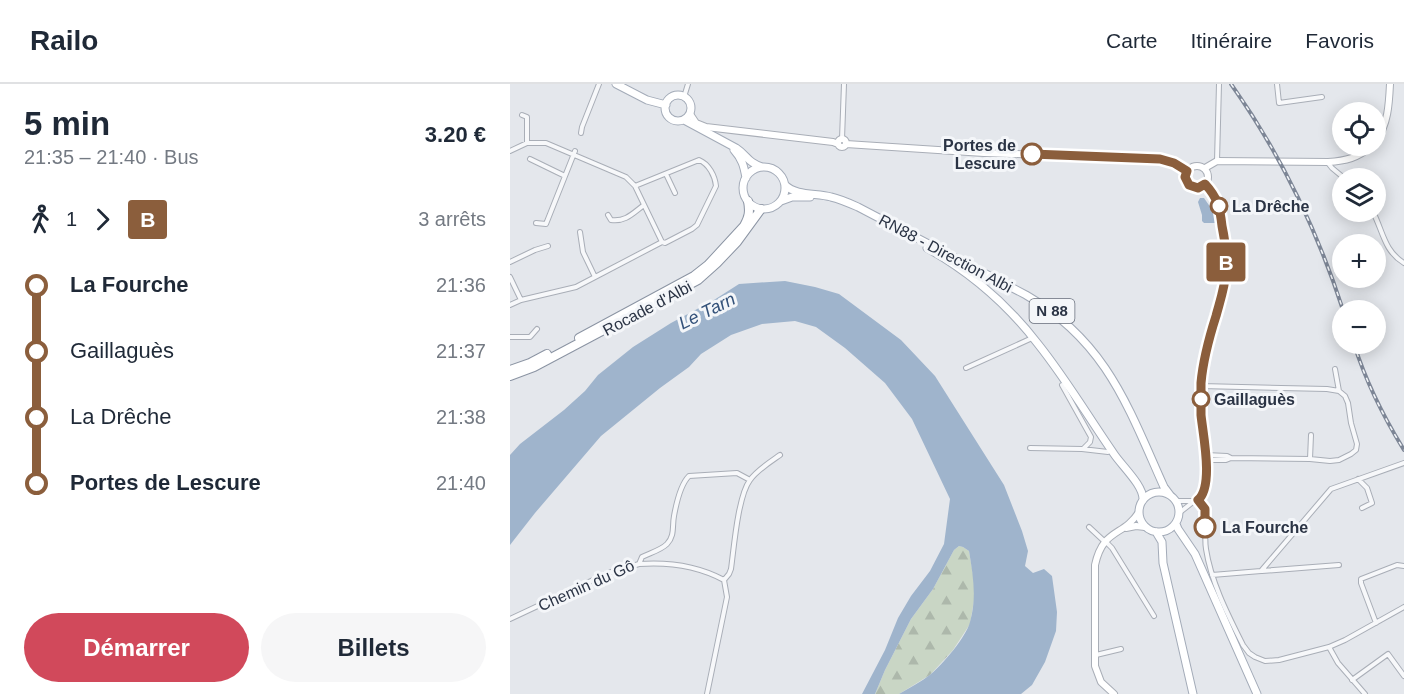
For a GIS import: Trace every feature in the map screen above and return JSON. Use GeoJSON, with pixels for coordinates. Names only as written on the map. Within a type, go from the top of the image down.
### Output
{"type":"FeatureCollection","features":[{"type":"Feature","properties":{"kind":"highway","name":"Rocade d'Albi"},"geometry":{"type":"LineString","coordinates":[[510,370],[556,350],[694,276],[708,265],[744,226],[750,215],[748,201]]}},
{"type":"Feature","properties":{"kind":"highway","name":"Rocade d'Albi"},"geometry":{"type":"LineString","coordinates":[[510,376],[534,367],[698,280],[737,242],[761,209]]}},
{"type":"Feature","properties":{"kind":"main road"},"geometry":{"type":"LineString","coordinates":[[616,84],[647,100],[666,105]]}},
{"type":"Feature","properties":{"kind":"main road"},"geometry":{"type":"LineString","coordinates":[[675,96],[684,97],[691,107],[687,117],[672,120],[667,113],[666,105],[675,96]]}},
{"type":"Feature","properties":{"kind":"main road"},"geometry":{"type":"LineString","coordinates":[[687,117],[728,143],[743,153],[751,163],[780,175],[784,185],[783,196],[773,207],[756,208],[748,201],[743,190],[746,178],[743,163],[728,143]]}},
{"type":"Feature","properties":{"kind":"main road"},"geometry":{"type":"LineString","coordinates":[[746,178],[754,170],[764,168]]}},
{"type":"Feature","properties":{"kind":"main road","name":"RN88 - Direction Albi"},"geometry":{"type":"LineString","coordinates":[[784,185],[794,192],[819,194],[858,207],[1051,310],[1083,338],[1101,360],[1118,388],[1164,487],[1170,495]]}},
{"type":"Feature","properties":{"kind":"main road","name":"N 88"},"geometry":{"type":"LineString","coordinates":[[780,201],[792,197],[834,201],[926,247],[973,279],[1022,325],[1054,366],[1115,456],[1143,492],[1143,500]]}},
{"type":"Feature","properties":{"kind":"main road"},"geometry":{"type":"LineString","coordinates":[[926,247],[993,300],[1029,339],[1108,452],[1136,483]]}},
{"type":"Feature","properties":{"kind":"main road"},"geometry":{"type":"LineString","coordinates":[[1176,524],[1163,532],[1156,532],[1145,527],[1140,520],[1139,512],[1143,500],[1155,492],[1163,492],[1176,501],[1179,513],[1176,524],[1178,530],[1194,554],[1257,694]]}},
{"type":"Feature","properties":{"kind":"main road"},"geometry":{"type":"LineString","coordinates":[[1156,532],[1162,542],[1163,563],[1193,694]]}},
{"type":"Feature","properties":{"kind":"street"},"geometry":{"type":"LineString","coordinates":[[581,133],[599,84]]}},
{"type":"Feature","properties":{"kind":"street"},"geometry":{"type":"LineString","coordinates":[[684,97],[688,84]]}},
{"type":"Feature","properties":{"kind":"street"},"geometry":{"type":"LineString","coordinates":[[844,84],[843,136],[845,142]]}},
{"type":"Feature","properties":{"kind":"street"},"geometry":{"type":"LineString","coordinates":[[1217,161],[1219,84]]}},
{"type":"Feature","properties":{"kind":"street"},"geometry":{"type":"LineString","coordinates":[[1277,84],[1279,102],[1322,97]]}},
{"type":"Feature","properties":{"kind":"street"},"geometry":{"type":"LineString","coordinates":[[1386,119],[1390,84]]}},
{"type":"Feature","properties":{"kind":"street"},"geometry":{"type":"LineString","coordinates":[[522,115],[528,117],[527,143]]}},
{"type":"Feature","properties":{"kind":"street"},"geometry":{"type":"LineString","coordinates":[[687,117],[706,127],[845,142],[984,153],[1160,159],[1174,163],[1187,171]]}},
{"type":"Feature","properties":{"kind":"street"},"geometry":{"type":"LineString","coordinates":[[728,143],[733,130]]}},
{"type":"Feature","properties":{"kind":"street"},"geometry":{"type":"LineString","coordinates":[[510,151],[527,143],[546,143],[575,152],[622,174],[635,186],[662,242]]}},
{"type":"Feature","properties":{"kind":"street"},"geometry":{"type":"LineString","coordinates":[[536,224],[546,224],[575,152]]}},
{"type":"Feature","properties":{"kind":"street"},"geometry":{"type":"LineString","coordinates":[[1205,168],[1217,161],[1328,162],[1357,156]]}},
{"type":"Feature","properties":{"kind":"street"},"geometry":{"type":"LineString","coordinates":[[530,159],[566,176]]}},
{"type":"Feature","properties":{"kind":"street"},"geometry":{"type":"LineString","coordinates":[[510,305],[521,300],[570,288],[695,228],[716,186],[707,164],[699,160],[635,186]]}},
{"type":"Feature","properties":{"kind":"street"},"geometry":{"type":"LineString","coordinates":[[1328,162],[1332,168]]}},
{"type":"Feature","properties":{"kind":"street"},"geometry":{"type":"LineString","coordinates":[[1194,165],[1205,168],[1208,176],[1205,184],[1198,188],[1189,185],[1185,177],[1187,171],[1194,165]]}},
{"type":"Feature","properties":{"kind":"street"},"geometry":{"type":"LineString","coordinates":[[666,174],[675,193]]}},
{"type":"Feature","properties":{"kind":"street"},"geometry":{"type":"LineString","coordinates":[[1179,513],[1203,494],[1206,487],[1201,386],[1206,351],[1223,291],[1226,268],[1220,210],[1215,196],[1205,184]]}},
{"type":"Feature","properties":{"kind":"street"},"geometry":{"type":"LineString","coordinates":[[608,215],[611,220],[618,221],[645,205]]}},
{"type":"Feature","properties":{"kind":"street"},"geometry":{"type":"LineString","coordinates":[[1376,222],[1389,251],[1404,264]]}},
{"type":"Feature","properties":{"kind":"street"},"geometry":{"type":"LineString","coordinates":[[580,232],[583,252],[595,277]]}},
{"type":"Feature","properties":{"kind":"street"},"geometry":{"type":"LineString","coordinates":[[510,262],[548,246]]}},
{"type":"Feature","properties":{"kind":"street"},"geometry":{"type":"LineString","coordinates":[[510,277],[521,300]]}},
{"type":"Feature","properties":{"kind":"street"},"geometry":{"type":"LineString","coordinates":[[510,337],[530,337],[537,329]]}},
{"type":"Feature","properties":{"kind":"street"},"geometry":{"type":"LineString","coordinates":[[966,368],[1029,339]]}},
{"type":"Feature","properties":{"kind":"street"},"geometry":{"type":"LineString","coordinates":[[1335,369],[1338,391]]}},
{"type":"Feature","properties":{"kind":"street"},"geometry":{"type":"LineString","coordinates":[[1062,385],[1097,451]]}},
{"type":"Feature","properties":{"kind":"street"},"geometry":{"type":"LineString","coordinates":[[1201,386],[1338,391],[1345,396],[1348,403],[1357,448],[1339,460],[1330,461],[1206,458]]}},
{"type":"Feature","properties":{"kind":"street"},"geometry":{"type":"LineString","coordinates":[[1310,459],[1311,435]]}},
{"type":"Feature","properties":{"kind":"street"},"geometry":{"type":"LineString","coordinates":[[1082,449],[1090,442],[1091,437]]}},
{"type":"Feature","properties":{"kind":"street"},"geometry":{"type":"LineString","coordinates":[[1030,448],[1108,452]]}},
{"type":"Feature","properties":{"kind":"street"},"geometry":{"type":"LineString","coordinates":[[707,694],[727,597],[724,580],[731,569],[743,496],[753,476],[780,455]]}},
{"type":"Feature","properties":{"kind":"street"},"geometry":{"type":"LineString","coordinates":[[1261,571],[1331,489],[1404,463]]}},
{"type":"Feature","properties":{"kind":"street","name":"Chemin du Gô"},"geometry":{"type":"LineString","coordinates":[[510,619],[608,573],[639,564],[642,557],[666,545],[673,533],[677,502],[689,476],[737,473],[750,480]]}},
{"type":"Feature","properties":{"kind":"street"},"geometry":{"type":"LineString","coordinates":[[1358,479],[1367,488],[1372,503],[1362,508]]}},
{"type":"Feature","properties":{"kind":"street"},"geometry":{"type":"LineString","coordinates":[[1176,501],[1196,500],[1205,509],[1206,549],[1212,575],[1243,645],[1248,653],[1255,657],[1265,661],[1279,660],[1329,647],[1404,607]]}},
{"type":"Feature","properties":{"kind":"street"},"geometry":{"type":"LineString","coordinates":[[1122,529],[1139,512]]}},
{"type":"Feature","properties":{"kind":"street"},"geometry":{"type":"LineString","coordinates":[[1114,694],[1098,676],[1095,656],[1095,565],[1104,541],[1115,532],[1136,526],[1145,527]]}},
{"type":"Feature","properties":{"kind":"street"},"geometry":{"type":"LineString","coordinates":[[1089,527],[1112,548],[1154,616]]}},
{"type":"Feature","properties":{"kind":"street"},"geometry":{"type":"LineString","coordinates":[[639,564],[673,564],[705,572],[724,580]]}},
{"type":"Feature","properties":{"kind":"street"},"geometry":{"type":"LineString","coordinates":[[1212,575],[1339,565]]}},
{"type":"Feature","properties":{"kind":"street"},"geometry":{"type":"LineString","coordinates":[[1376,623],[1361,579],[1397,565],[1404,566]]}},
{"type":"Feature","properties":{"kind":"street"},"geometry":{"type":"LineString","coordinates":[[1329,647],[1338,663],[1365,694]]}},
{"type":"Feature","properties":{"kind":"street"},"geometry":{"type":"LineString","coordinates":[[1095,656],[1121,649]]}},
{"type":"Feature","properties":{"kind":"street"},"geometry":{"type":"LineString","coordinates":[[1352,680],[1388,654],[1404,676]]}},
{"type":"Feature","properties":{"kind":"green space"},"geometry":{"type":"Polygon","coordinates":[[[959,546],[969,551],[974,580],[974,601],[970,624],[953,650],[930,675],[899,694],[875,694],[911,619],[933,589],[954,550],[959,546]]]}},
{"type":"Feature","properties":{"kind":"water"},"geometry":{"type":"Polygon","coordinates":[[[1200,198],[1204,198],[1213,211],[1215,223],[1202,221],[1198,202],[1200,198]]]}},
{"type":"Feature","properties":{"kind":"water","name":"Le Tarn"},"geometry":{"type":"Polygon","coordinates":[[[785,281],[839,294],[901,340],[935,376],[1004,485],[1028,551],[1025,566],[1033,573],[1044,569],[1052,576],[1057,612],[1056,631],[1045,662],[1032,685],[1021,694],[899,694],[936,670],[954,650],[968,628],[974,595],[973,578],[969,551],[959,546],[954,550],[933,589],[911,619],[875,694],[862,694],[885,650],[898,618],[930,571],[944,544],[950,499],[912,419],[885,383],[845,348],[816,327],[795,321],[762,324],[731,335],[701,354],[689,367],[601,436],[510,545],[510,455],[520,444],[564,410],[585,391],[598,375],[633,347],[671,323],[739,284],[785,281]]]}},
{"type":"Feature","properties":{"kind":"railway"},"geometry":{"type":"LineString","coordinates":[[1231,84],[1266,137],[1296,193],[1340,300]]}},
{"type":"Feature","properties":{"kind":"railway"},"geometry":{"type":"LineString","coordinates":[[1358,354],[1376,398],[1404,450]]}},
{"type":"Feature","properties":{"kind":"bus line","name":"B"},"geometry":{"type":"LineString","coordinates":[[1032,154],[1160,159],[1174,163],[1187,171],[1186,182],[1193,188],[1202,187],[1205,184],[1214,194],[1220,210],[1224,234],[1226,272],[1203,363],[1201,386],[1206,487],[1198,500],[1205,509],[1205,527]]}},
{"type":"Feature","properties":{"kind":"place","name":"Portes de Lescure"},"geometry":{"type":"Point","coordinates":[1032,154]}},
{"type":"Feature","properties":{"kind":"place","name":"La Drêche"},"geometry":{"type":"Point","coordinates":[1219,206]}},
{"type":"Feature","properties":{"kind":"place","name":"Gaillaguès"},"geometry":{"type":"Point","coordinates":[1201,399]}},
{"type":"Feature","properties":{"kind":"place","name":"La Fourche"},"geometry":{"type":"Point","coordinates":[1205,527]}}]}
